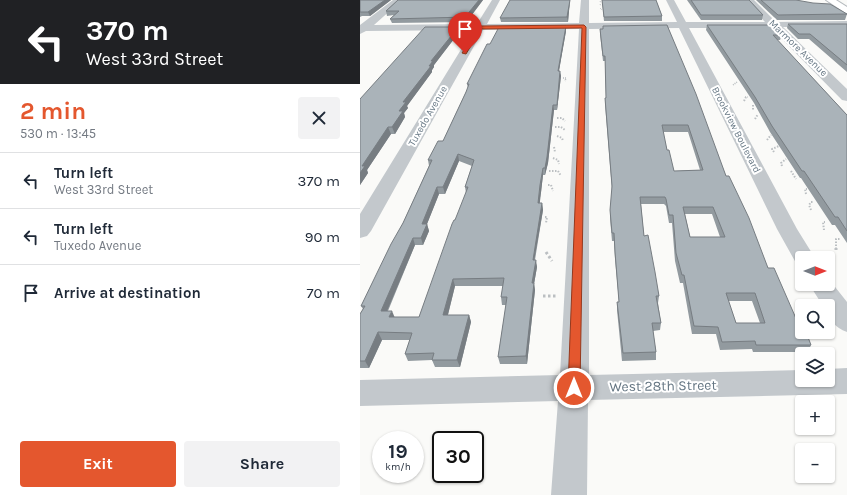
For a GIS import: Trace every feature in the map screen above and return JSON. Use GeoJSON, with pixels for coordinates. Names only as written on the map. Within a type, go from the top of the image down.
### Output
{"type":"FeatureCollection","features":[{"type":"Feature","properties":{"kind":"main road"},"geometry":{"type":"LineString","coordinates":[[830,3],[847,11]]}},
{"type":"Feature","properties":{"kind":"street"},"geometry":{"type":"LineString","coordinates":[[361,29],[398,0]]}},
{"type":"Feature","properties":{"kind":"street","name":"Tuxedo Avenue"},"geometry":{"type":"LineString","coordinates":[[360,231],[496,0]]}},
{"type":"Feature","properties":{"kind":"street","name":"Brookview Boulevard"},"geometry":{"type":"LineString","coordinates":[[670,0],[787,229],[800,251]]}},
{"type":"Feature","properties":{"kind":"street","name":"Marmore Avenue"},"geometry":{"type":"LineString","coordinates":[[749,0],[847,97]]}},
{"type":"Feature","properties":{"kind":"street"},"geometry":{"type":"LineString","coordinates":[[569,495],[574,388],[584,27],[598,5]]}},
{"type":"Feature","properties":{"kind":"street"},"geometry":{"type":"LineString","coordinates":[[812,18],[847,18]]}},
{"type":"Feature","properties":{"kind":"street"},"geometry":{"type":"LineString","coordinates":[[361,29],[847,24]]}},
{"type":"Feature","properties":{"kind":"street"},"geometry":{"type":"LineString","coordinates":[[826,291],[847,322]]}},
{"type":"Feature","properties":{"kind":"street","name":"West 28th Street"},"geometry":{"type":"LineString","coordinates":[[360,393],[847,381]]}},
{"type":"Feature","properties":{"kind":"path"},"geometry":{"type":"LineString","coordinates":[[563,78],[566,78],[565,81]]}},
{"type":"Feature","properties":{"kind":"path"},"geometry":{"type":"LineString","coordinates":[[733,85],[736,82]]}},
{"type":"Feature","properties":{"kind":"path"},"geometry":{"type":"LineString","coordinates":[[744,101],[746,97],[748,97]]}},
{"type":"Feature","properties":{"kind":"path"},"geometry":{"type":"LineString","coordinates":[[753,105],[753,110]]}},
{"type":"Feature","properties":{"kind":"path"},"geometry":{"type":"LineString","coordinates":[[755,119],[758,114]]}},
{"type":"Feature","properties":{"kind":"path"},"geometry":{"type":"LineString","coordinates":[[557,118],[562,118],[565,121]]}},
{"type":"Feature","properties":{"kind":"path"},"geometry":{"type":"LineString","coordinates":[[555,126],[561,127],[566,131]]}},
{"type":"Feature","properties":{"kind":"path"},"geometry":{"type":"LineString","coordinates":[[767,140],[771,135]]}},
{"type":"Feature","properties":{"kind":"path"},"geometry":{"type":"LineString","coordinates":[[557,136],[561,137],[563,141]]}},
{"type":"Feature","properties":{"kind":"path"},"geometry":{"type":"LineString","coordinates":[[774,152],[772,149],[779,146]]}},
{"type":"Feature","properties":{"kind":"path"},"geometry":{"type":"LineString","coordinates":[[554,147],[555,152]]}},
{"type":"Feature","properties":{"kind":"path"},"geometry":{"type":"LineString","coordinates":[[553,158],[558,160],[559,164]]}},
{"type":"Feature","properties":{"kind":"path"},"geometry":{"type":"LineString","coordinates":[[782,166],[781,163],[786,159]]}},
{"type":"Feature","properties":{"kind":"path"},"geometry":{"type":"LineString","coordinates":[[549,171],[558,172],[561,176]]}},
{"type":"Feature","properties":{"kind":"path"},"geometry":{"type":"LineString","coordinates":[[791,171],[796,179]]}},
{"type":"Feature","properties":{"kind":"path"},"geometry":{"type":"LineString","coordinates":[[548,185],[551,185],[553,191]]}},
{"type":"Feature","properties":{"kind":"path"},"geometry":{"type":"LineString","coordinates":[[806,194],[805,189],[807,189]]}},
{"type":"Feature","properties":{"kind":"path"},"geometry":{"type":"LineString","coordinates":[[811,210],[809,205],[811,202],[814,202]]}},
{"type":"Feature","properties":{"kind":"path"},"geometry":{"type":"LineString","coordinates":[[544,217],[547,217],[546,223]]}},
{"type":"Feature","properties":{"kind":"path"},"geometry":{"type":"LineString","coordinates":[[824,230],[823,222],[825,222]]}},
{"type":"Feature","properties":{"kind":"path"},"geometry":{"type":"LineString","coordinates":[[836,250],[836,239],[840,239]]}},
{"type":"Feature","properties":{"kind":"path"},"geometry":{"type":"LineString","coordinates":[[546,252],[552,261]]}},
{"type":"Feature","properties":{"kind":"path"},"geometry":{"type":"LineString","coordinates":[[543,296],[557,296]]}},
{"type":"Feature","properties":{"kind":"building"},"geometry":{"type":"Polygon","coordinates":[[[360,0],[385,0],[368,12],[360,12],[360,0]]]}},
{"type":"Feature","properties":{"kind":"building"},"geometry":{"type":"Polygon","coordinates":[[[398,0],[479,0],[465,17],[467,17],[390,19],[399,11],[386,11],[398,0]]]}},
{"type":"Feature","properties":{"kind":"building"},"geometry":{"type":"Polygon","coordinates":[[[510,0],[570,0],[567,17],[500,18],[510,0]]]}},
{"type":"Feature","properties":{"kind":"building"},"geometry":{"type":"Polygon","coordinates":[[[602,0],[656,0],[662,16],[604,17],[602,0]]]}},
{"type":"Feature","properties":{"kind":"building"},"geometry":{"type":"Polygon","coordinates":[[[691,0],[749,0],[763,15],[701,15],[691,0]]]}},
{"type":"Feature","properties":{"kind":"building"},"geometry":{"type":"Polygon","coordinates":[[[761,0],[796,0],[830,4],[847,14],[778,15],[761,0]]]}},
{"type":"Feature","properties":{"kind":"building"},"geometry":{"type":"Polygon","coordinates":[[[788,24],[847,24],[847,65],[810,34],[799,34],[788,24]]]}},
{"type":"Feature","properties":{"kind":"building"},"geometry":{"type":"Polygon","coordinates":[[[667,25],[696,94],[726,176],[729,176],[749,218],[768,268],[774,268],[795,316],[795,339],[809,339],[811,345],[756,345],[755,341],[722,342],[718,327],[694,326],[684,275],[682,275],[676,253],[673,215],[669,215],[665,197],[640,197],[644,236],[648,235],[659,296],[656,296],[661,323],[652,323],[656,352],[623,353],[617,302],[619,302],[614,233],[612,233],[610,210],[612,186],[605,98],[605,56],[603,56],[600,29],[603,29],[603,26],[667,25]],[[662,125],[667,150],[669,150],[674,171],[703,170],[688,125],[662,125]],[[683,207],[690,237],[725,237],[713,207],[683,207]],[[726,293],[736,323],[765,323],[755,293],[726,293]]]}},
{"type":"Feature","properties":{"kind":"building"},"geometry":{"type":"Polygon","coordinates":[[[707,25],[771,25],[782,35],[773,35],[847,115],[847,231],[838,217],[835,217],[804,171],[802,171],[707,25]]]}},
{"type":"Feature","properties":{"kind":"building"},"geometry":{"type":"Polygon","coordinates":[[[566,26],[558,71],[560,71],[557,105],[553,105],[547,157],[545,168],[543,168],[540,185],[538,203],[542,203],[533,260],[536,260],[532,283],[534,283],[526,356],[498,357],[507,297],[501,297],[504,278],[453,279],[443,315],[469,315],[457,360],[432,360],[434,353],[405,354],[412,333],[378,332],[365,361],[360,361],[360,314],[365,306],[361,306],[391,244],[403,223],[432,160],[428,160],[438,141],[443,141],[466,92],[469,84],[467,84],[487,44],[490,44],[499,27],[566,26]],[[458,154],[443,187],[437,187],[422,224],[427,224],[421,238],[413,238],[381,311],[392,311],[389,317],[419,317],[452,224],[468,187],[465,187],[474,160],[458,154]]]}},
{"type":"Feature","properties":{"kind":"building"},"geometry":{"type":"Polygon","coordinates":[[[425,27],[460,27],[431,61],[433,61],[429,66],[431,66],[403,102],[406,102],[399,111],[403,111],[392,127],[388,127],[362,166],[365,166],[360,173],[360,99],[425,27]]]}},
{"type":"Feature","properties":{"kind":"route"},"geometry":{"type":"LineString","coordinates":[[465,53],[480,28],[584,27],[574,388]]}}]}
